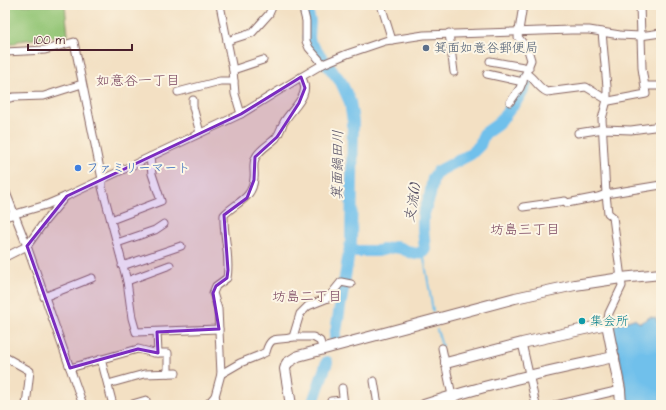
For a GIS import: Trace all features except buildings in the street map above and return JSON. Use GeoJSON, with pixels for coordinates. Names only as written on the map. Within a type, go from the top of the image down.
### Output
{"type":"FeatureCollection","features":[{"type":"Feature","properties":{"kind":"street"},"geometry":{"type":"LineString","coordinates":[[220,5],[233,70],[235,94],[241,114]]}},
{"type":"Feature","properties":{"kind":"street"},"geometry":{"type":"LineString","coordinates":[[227,41],[252,33],[269,14],[273,5]]}},
{"type":"Feature","properties":{"kind":"street"},"geometry":{"type":"LineString","coordinates":[[302,5],[306,21],[306,41],[309,48],[326,63]]}},
{"type":"Feature","properties":{"kind":"street"},"geometry":{"type":"LineString","coordinates":[[381,5],[392,40]]}},
{"type":"Feature","properties":{"kind":"street"},"geometry":{"type":"LineString","coordinates":[[510,102],[517,94],[528,71],[531,58],[528,50],[518,37],[523,5]]}},
{"type":"Feature","properties":{"kind":"street"},"geometry":{"type":"LineString","coordinates":[[490,60],[528,71],[541,89],[547,92],[586,86],[609,101],[646,94],[642,68],[640,5]]}},
{"type":"Feature","properties":{"kind":"street"},"geometry":{"type":"LineString","coordinates":[[5,217],[46,205],[102,180],[241,114],[326,63],[347,54],[392,40],[449,33],[518,31],[571,30],[640,36],[661,34]]}},
{"type":"Feature","properties":{"kind":"street"},"geometry":{"type":"LineString","coordinates":[[602,32],[607,87],[607,100],[602,119],[606,194],[608,212],[613,217],[622,286],[609,313],[607,324],[620,390],[621,405]]}},
{"type":"Feature","properties":{"kind":"street"},"geometry":{"type":"LineString","coordinates":[[449,33],[454,72]]}},
{"type":"Feature","properties":{"kind":"street"},"geometry":{"type":"LineString","coordinates":[[5,52],[45,50],[74,42],[102,180],[102,187],[127,281],[132,318],[136,332],[219,329]]}},
{"type":"Feature","properties":{"kind":"street"},"geometry":{"type":"LineString","coordinates":[[233,70],[263,60]]}},
{"type":"Feature","properties":{"kind":"street"},"geometry":{"type":"LineString","coordinates":[[487,74],[522,82]]}},
{"type":"Feature","properties":{"kind":"street"},"geometry":{"type":"LineString","coordinates":[[207,405],[215,396],[220,374],[218,309],[213,293],[216,286],[227,278],[228,257],[224,215],[247,198],[254,180],[254,163],[256,157],[277,137],[284,121],[299,103],[305,88],[304,81],[301,77]]}},
{"type":"Feature","properties":{"kind":"street"},"geometry":{"type":"LineString","coordinates":[[178,92],[220,81],[234,81]]}},
{"type":"Feature","properties":{"kind":"street"},"geometry":{"type":"LineString","coordinates":[[5,99],[14,97],[44,96],[82,84]]}},
{"type":"Feature","properties":{"kind":"street"},"geometry":{"type":"LineString","coordinates":[[645,86],[661,86]]}},
{"type":"Feature","properties":{"kind":"street"},"geometry":{"type":"LineString","coordinates":[[193,100],[193,107],[200,133]]}},
{"type":"Feature","properties":{"kind":"street"},"geometry":{"type":"LineString","coordinates":[[578,133],[603,129],[631,130],[661,126]]}},
{"type":"Feature","properties":{"kind":"street"},"geometry":{"type":"LineString","coordinates":[[111,220],[161,201],[152,174],[150,157]]}},
{"type":"Feature","properties":{"kind":"street"},"geometry":{"type":"LineString","coordinates":[[523,207],[565,201],[567,203],[606,194],[661,185]]}},
{"type":"Feature","properties":{"kind":"street"},"geometry":{"type":"LineString","coordinates":[[5,190],[27,246],[83,405]]}},
{"type":"Feature","properties":{"kind":"street"},"geometry":{"type":"LineString","coordinates":[[5,257],[27,246],[45,221],[67,196]]}},
{"type":"Feature","properties":{"kind":"street"},"geometry":{"type":"LineString","coordinates":[[117,243],[155,230],[164,224]]}},
{"type":"Feature","properties":{"kind":"street"},"geometry":{"type":"LineString","coordinates":[[122,266],[181,246]]}},
{"type":"Feature","properties":{"kind":"street"},"geometry":{"type":"LineString","coordinates":[[127,281],[170,265]]}},
{"type":"Feature","properties":{"kind":"street"},"geometry":{"type":"LineString","coordinates":[[291,405],[285,369],[287,363],[298,356],[499,302],[575,285],[661,274]]}},
{"type":"Feature","properties":{"kind":"street"},"geometry":{"type":"LineString","coordinates":[[44,297],[92,278]]}},
{"type":"Feature","properties":{"kind":"street"},"geometry":{"type":"LineString","coordinates":[[293,337],[300,314],[308,306],[328,298],[341,282],[347,283]]}},
{"type":"Feature","properties":{"kind":"street"},"geometry":{"type":"LineString","coordinates":[[446,363],[522,342],[607,324]]}},
{"type":"Feature","properties":{"kind":"street"},"geometry":{"type":"LineString","coordinates":[[158,332],[158,353]]}},
{"type":"Feature","properties":{"kind":"street"},"geometry":{"type":"LineString","coordinates":[[220,374],[240,363],[266,352],[268,343],[272,340],[293,337],[313,337],[320,341],[323,350]]}},
{"type":"Feature","properties":{"kind":"street"},"geometry":{"type":"LineString","coordinates":[[522,342],[536,405]]}},
{"type":"Feature","properties":{"kind":"street"},"geometry":{"type":"LineString","coordinates":[[70,368],[138,348],[158,353],[168,353],[168,373]]}},
{"type":"Feature","properties":{"kind":"street"},"geometry":{"type":"LineString","coordinates":[[442,348],[453,400]]}},
{"type":"Feature","properties":{"kind":"street"},"geometry":{"type":"LineString","coordinates":[[5,357],[30,371],[26,405]]}},
{"type":"Feature","properties":{"kind":"street"},"geometry":{"type":"LineString","coordinates":[[424,405],[453,400],[529,375],[614,357]]}},
{"type":"Feature","properties":{"kind":"street"},"geometry":{"type":"LineString","coordinates":[[101,359],[113,405]]}},
{"type":"Feature","properties":{"kind":"street"},"geometry":{"type":"LineString","coordinates":[[108,384],[144,374],[176,373]]}},
{"type":"Feature","properties":{"kind":"street"},"geometry":{"type":"LineString","coordinates":[[374,381],[378,405]]}},
{"type":"Feature","properties":{"kind":"street"},"geometry":{"type":"LineString","coordinates":[[331,401],[344,402],[342,388]]}},
{"type":"Feature","properties":{"kind":"street"},"geometry":{"type":"LineString","coordinates":[[556,405],[620,390]]}},
{"type":"Feature","properties":{"kind":"street"},"geometry":{"type":"LineString","coordinates":[[215,396],[218,405]]}},
{"type":"Feature","properties":{"kind":"street"},"geometry":{"type":"LineString","coordinates":[[128,405],[146,400]]}},
{"type":"Feature","properties":{"kind":"highlighted area"},"geometry":{"type":"Polygon","coordinates":[[[301,77],[305,88],[299,103],[277,137],[255,157],[254,180],[247,198],[224,215],[228,270],[227,278],[216,286],[213,293],[219,329],[157,332],[158,353],[138,349],[70,368],[27,246],[67,196],[241,114],[301,77]]]}},
{"type":"Feature","properties":{"kind":"green space"},"geometry":{"type":"Polygon","coordinates":[[[5,5],[65,5],[68,35],[18,41],[14,44],[5,44],[5,5]]]}},
{"type":"Feature","properties":{"kind":"water"},"geometry":{"type":"Polygon","coordinates":[[[650,317],[656,318],[657,322],[661,325],[661,405],[627,405],[625,386],[612,329],[618,324],[634,319],[640,323],[650,317]]]}},
{"type":"Feature","properties":{"kind":"waterway","name":"箕面鍋田川"},"geometry":{"type":"LineString","coordinates":[[306,5],[310,22],[310,43],[341,82],[350,102],[353,122],[351,241],[335,337]]}},
{"type":"Feature","properties":{"kind":"waterway","name":"支流(1)"},"geometry":{"type":"LineString","coordinates":[[350,251],[378,251],[394,247],[415,254],[423,252],[425,249],[423,216],[430,195],[433,178],[437,172],[471,154],[480,145],[484,134],[498,124],[517,100],[528,78]]}},
{"type":"Feature","properties":{"kind":"waterway"},"geometry":{"type":"LineString","coordinates":[[424,258],[433,311]]}},
{"type":"Feature","properties":{"kind":"waterway"},"geometry":{"type":"LineString","coordinates":[[437,330],[442,346]]}},
{"type":"Feature","properties":{"kind":"waterway","name":"箕面鍋田川"},"geometry":{"type":"LineString","coordinates":[[312,405],[327,362]]}},
{"type":"Feature","properties":{"kind":"place","name":"箕面如意谷郵便局"},"geometry":{"type":"Point","coordinates":[426,48]}},
{"type":"Feature","properties":{"kind":"place","name":"ファミリーマート"},"geometry":{"type":"Point","coordinates":[78,168]}},
{"type":"Feature","properties":{"kind":"place","name":"集会所"},"geometry":{"type":"Point","coordinates":[582,321]}},
{"type":"Feature","properties":{"kind":"district","name":"如意谷一丁目"},"geometry":{"type":"Point","coordinates":[138,81]}},
{"type":"Feature","properties":{"kind":"district","name":"坊島三丁目"},"geometry":{"type":"Point","coordinates":[525,230]}},
{"type":"Feature","properties":{"kind":"district","name":"坊島二丁目"},"geometry":{"type":"Point","coordinates":[307,297]}}]}
